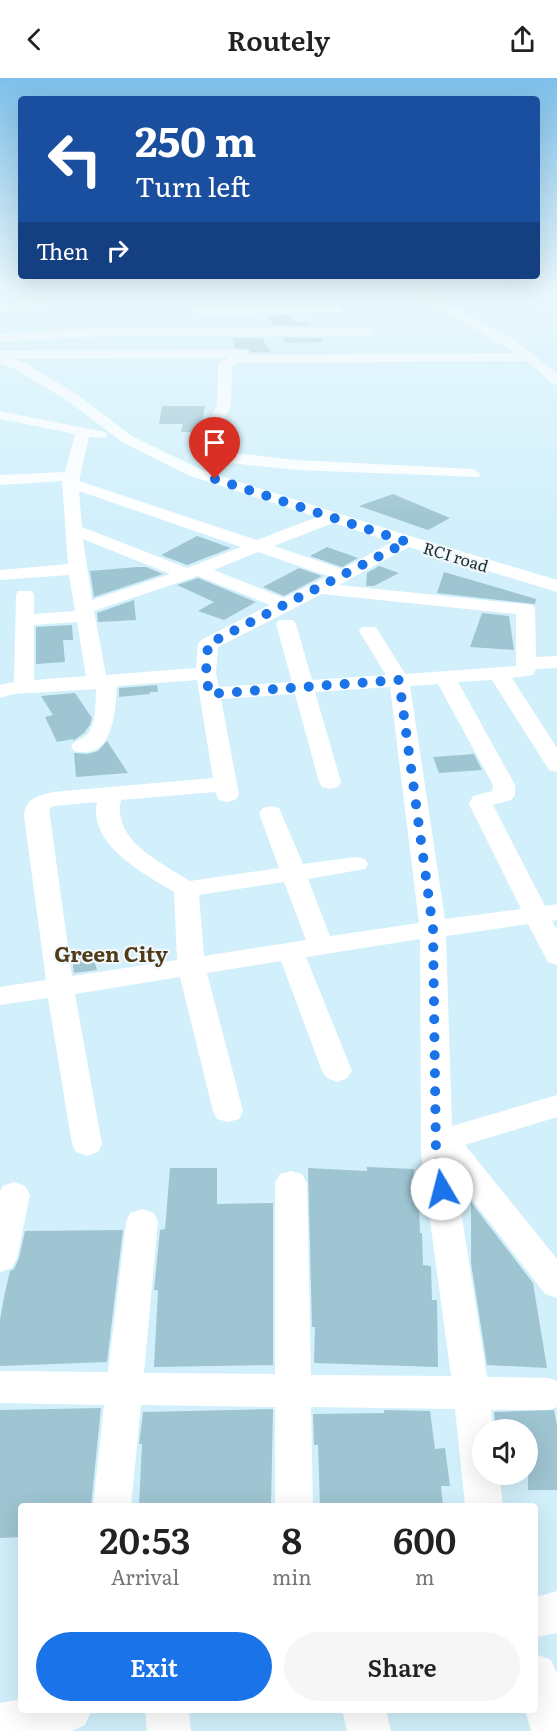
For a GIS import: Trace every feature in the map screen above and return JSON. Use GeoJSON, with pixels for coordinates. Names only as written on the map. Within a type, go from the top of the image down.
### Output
{"type":"FeatureCollection","features":[{"type":"Feature","properties":{"kind":"street","name":"RCI road"},"geometry":{"type":"LineString","coordinates":[[27,370],[73,398],[127,439],[196,473],[407,542],[552,584]]}},
{"type":"Feature","properties":{"kind":"street"},"geometry":{"type":"LineString","coordinates":[[225,370],[224,406],[204,442],[209,453],[222,457],[296,465],[473,474]]}},
{"type":"Feature","properties":{"kind":"street"},"geometry":{"type":"LineString","coordinates":[[545,370],[557,380]]}},
{"type":"Feature","properties":{"kind":"street"},"geometry":{"type":"LineString","coordinates":[[0,415],[127,439]]}},
{"type":"Feature","properties":{"kind":"street"},"geometry":{"type":"LineString","coordinates":[[82,746],[98,738],[104,722],[102,682],[85,612],[73,530],[71,479],[83,432]]}},
{"type":"Feature","properties":{"kind":"street"},"geometry":{"type":"LineString","coordinates":[[0,480],[71,479],[343,575]]}},
{"type":"Feature","properties":{"kind":"street"},"geometry":{"type":"LineString","coordinates":[[25,620],[85,612],[333,517]]}},
{"type":"Feature","properties":{"kind":"street"},"geometry":{"type":"LineString","coordinates":[[73,530],[193,572],[286,614]]}},
{"type":"Feature","properties":{"kind":"street"},"geometry":{"type":"LineString","coordinates":[[87,1144],[60,986],[36,816],[37,807],[42,802],[53,799],[226,789],[208,684],[208,644],[286,614],[319,588],[407,542]]}},
{"type":"Feature","properties":{"kind":"street"},"geometry":{"type":"LineString","coordinates":[[0,575],[77,569]]}},
{"type":"Feature","properties":{"kind":"street"},"geometry":{"type":"LineString","coordinates":[[0,692],[11,688],[102,682],[302,687],[526,671],[526,609],[552,584]]}},
{"type":"Feature","properties":{"kind":"street"},"geometry":{"type":"LineString","coordinates":[[319,588],[526,609]]}},
{"type":"Feature","properties":{"kind":"street"},"geometry":{"type":"LineString","coordinates":[[24,687],[25,595]]}},
{"type":"Feature","properties":{"kind":"street"},"geometry":{"type":"LineString","coordinates":[[286,614],[302,687],[330,782]]}},
{"type":"Feature","properties":{"kind":"street"},"geometry":{"type":"LineString","coordinates":[[369,631],[399,680],[433,929],[439,1140],[436,1154],[471,1393],[484,1503]]}},
{"type":"Feature","properties":{"kind":"street"},"geometry":{"type":"LineString","coordinates":[[526,663],[557,662]]}},
{"type":"Feature","properties":{"kind":"street"},"geometry":{"type":"LineString","coordinates":[[499,674],[557,765]]}},
{"type":"Feature","properties":{"kind":"street"},"geometry":{"type":"LineString","coordinates":[[445,677],[504,785],[503,795],[485,798],[481,804],[547,914],[557,956]]}},
{"type":"Feature","properties":{"kind":"street"},"geometry":{"type":"LineString","coordinates":[[111,794],[107,809],[109,825],[128,849],[186,889],[356,864]]}},
{"type":"Feature","properties":{"kind":"street"},"geometry":{"type":"LineString","coordinates":[[272,813],[321,946]]}},
{"type":"Feature","properties":{"kind":"street"},"geometry":{"type":"LineString","coordinates":[[186,889],[191,965],[228,1111]]}},
{"type":"Feature","properties":{"kind":"street"},"geometry":{"type":"LineString","coordinates":[[0,996],[191,965],[547,914]]}},
{"type":"Feature","properties":{"kind":"street"},"geometry":{"type":"LineString","coordinates":[[290,951],[337,1071]]}},
{"type":"Feature","properties":{"kind":"street"},"geometry":{"type":"LineString","coordinates":[[439,1140],[557,1106]]}},
{"type":"Feature","properties":{"kind":"street"},"geometry":{"type":"LineString","coordinates":[[439,1140],[557,1284]]}},
{"type":"Feature","properties":{"kind":"street"},"geometry":{"type":"LineString","coordinates":[[291,1182],[294,1503]]}},
{"type":"Feature","properties":{"kind":"street"},"geometry":{"type":"LineString","coordinates":[[0,1258],[14,1195]]}},
{"type":"Feature","properties":{"kind":"street"},"geometry":{"type":"LineString","coordinates":[[112,1503],[142,1222]]}},
{"type":"Feature","properties":{"kind":"street"},"geometry":{"type":"LineString","coordinates":[[0,1387],[549,1394]]}},
{"type":"Feature","properties":{"kind":"street"},"geometry":{"type":"LineString","coordinates":[[538,1617],[557,1612]]}},
{"type":"Feature","properties":{"kind":"street"},"geometry":{"type":"LineString","coordinates":[[538,1682],[553,1731]]}},
{"type":"Feature","properties":{"kind":"street"},"geometry":{"type":"LineString","coordinates":[[0,1725],[56,1713]]}},
{"type":"Feature","properties":{"kind":"street"},"geometry":{"type":"LineString","coordinates":[[167,1713],[170,1731]]}},
{"type":"Feature","properties":{"kind":"street"},"geometry":{"type":"LineString","coordinates":[[365,1713],[369,1731]]}},
{"type":"Feature","properties":{"kind":"building"},"geometry":{"type":"Polygon","coordinates":[[[162,406],[205,406],[200,432],[181,432],[183,424],[159,424],[162,406]]]}},
{"type":"Feature","properties":{"kind":"building"},"geometry":{"type":"Polygon","coordinates":[[[393,494],[450,518],[428,530],[359,506],[393,494]]]}},
{"type":"Feature","properties":{"kind":"building"},"geometry":{"type":"Polygon","coordinates":[[[197,536],[231,548],[187,565],[161,555],[197,536]]]}},
{"type":"Feature","properties":{"kind":"building"},"geometry":{"type":"Polygon","coordinates":[[[327,547],[358,558],[342,567],[310,556],[327,547]]]}},
{"type":"Feature","properties":{"kind":"building"},"geometry":{"type":"Polygon","coordinates":[[[379,566],[399,573],[374,586],[366,586],[367,573],[379,566]]]}},
{"type":"Feature","properties":{"kind":"building"},"geometry":{"type":"Polygon","coordinates":[[[146,567],[163,574],[94,597],[90,571],[146,567]]]}},
{"type":"Feature","properties":{"kind":"building"},"geometry":{"type":"Polygon","coordinates":[[[299,568],[322,576],[284,596],[263,587],[299,568]]]}},
{"type":"Feature","properties":{"kind":"building"},"geometry":{"type":"Polygon","coordinates":[[[444,572],[536,599],[535,604],[437,593],[444,572]]]}},
{"type":"Feature","properties":{"kind":"building"},"geometry":{"type":"Polygon","coordinates":[[[198,578],[256,602],[224,620],[198,611],[214,602],[177,585],[198,578]]]}},
{"type":"Feature","properties":{"kind":"building"},"geometry":{"type":"Polygon","coordinates":[[[134,600],[136,620],[98,622],[97,613],[134,600]]]}},
{"type":"Feature","properties":{"kind":"building"},"geometry":{"type":"Polygon","coordinates":[[[482,613],[509,616],[514,650],[470,647],[482,613]]]}},
{"type":"Feature","properties":{"kind":"building"},"geometry":{"type":"Polygon","coordinates":[[[72,625],[73,640],[63,640],[65,662],[36,664],[36,627],[72,625]]]}},
{"type":"Feature","properties":{"kind":"building"},"geometry":{"type":"Polygon","coordinates":[[[157,685],[158,692],[119,697],[119,688],[157,685]]]}},
{"type":"Feature","properties":{"kind":"building"},"geometry":{"type":"Polygon","coordinates":[[[75,693],[92,718],[90,725],[73,741],[73,739],[57,742],[45,717],[53,715],[41,696],[75,693]]]}},
{"type":"Feature","properties":{"kind":"building"},"geometry":{"type":"Polygon","coordinates":[[[107,741],[128,773],[76,777],[74,753],[87,754],[98,751],[107,741]]]}},
{"type":"Feature","properties":{"kind":"building"},"geometry":{"type":"Polygon","coordinates":[[[474,754],[482,770],[439,773],[433,757],[474,754]]]}},
{"type":"Feature","properties":{"kind":"building"},"geometry":{"type":"Polygon","coordinates":[[[92,954],[97,970],[74,973],[72,958],[92,954]]]}},
{"type":"Feature","properties":{"kind":"building"},"geometry":{"type":"Polygon","coordinates":[[[367,1167],[414,1169],[415,1205],[419,1205],[423,1265],[431,1266],[432,1300],[437,1300],[438,1367],[314,1363],[315,1327],[312,1327],[308,1168],[367,1171],[367,1167]]]}},
{"type":"Feature","properties":{"kind":"building"},"geometry":{"type":"Polygon","coordinates":[[[170,1168],[217,1168],[217,1204],[273,1203],[273,1365],[154,1367],[158,1290],[154,1290],[160,1230],[165,1229],[170,1168]]]}},
{"type":"Feature","properties":{"kind":"building"},"geometry":{"type":"Polygon","coordinates":[[[471,1202],[533,1283],[547,1368],[487,1365],[471,1263],[471,1202]]]}},
{"type":"Feature","properties":{"kind":"building"},"geometry":{"type":"Polygon","coordinates":[[[123,1230],[107,1362],[0,1366],[0,1320],[4,1297],[10,1271],[14,1269],[19,1258],[25,1231],[123,1230]]]}},
{"type":"Feature","properties":{"kind":"building"},"geometry":{"type":"Polygon","coordinates":[[[101,1408],[91,1503],[18,1503],[18,1537],[0,1538],[0,1410],[101,1408]]]}},
{"type":"Feature","properties":{"kind":"building"},"geometry":{"type":"Polygon","coordinates":[[[273,1409],[271,1503],[139,1503],[142,1444],[139,1444],[143,1412],[273,1409]]]}},
{"type":"Feature","properties":{"kind":"building"},"geometry":{"type":"Polygon","coordinates":[[[384,1410],[430,1411],[435,1449],[445,1448],[450,1486],[441,1486],[443,1503],[320,1503],[318,1445],[314,1445],[313,1414],[384,1413],[384,1410]]]}},
{"type":"Feature","properties":{"kind":"building"},"geometry":{"type":"Polygon","coordinates":[[[554,1410],[557,1426],[557,1490],[528,1490],[528,1485],[538,1485],[538,1419],[495,1419],[494,1412],[554,1410]]]}},
{"type":"Feature","properties":{"kind":"district","name":"Green City"},"geometry":{"type":"Point","coordinates":[111,952]}},
{"type":"Feature","properties":{"kind":"route"},"geometry":{"type":"LineString","coordinates":[[215,479],[407,542],[208,644],[206,673],[209,694],[399,680],[433,929],[436,1154],[442,1189]]}}]}
